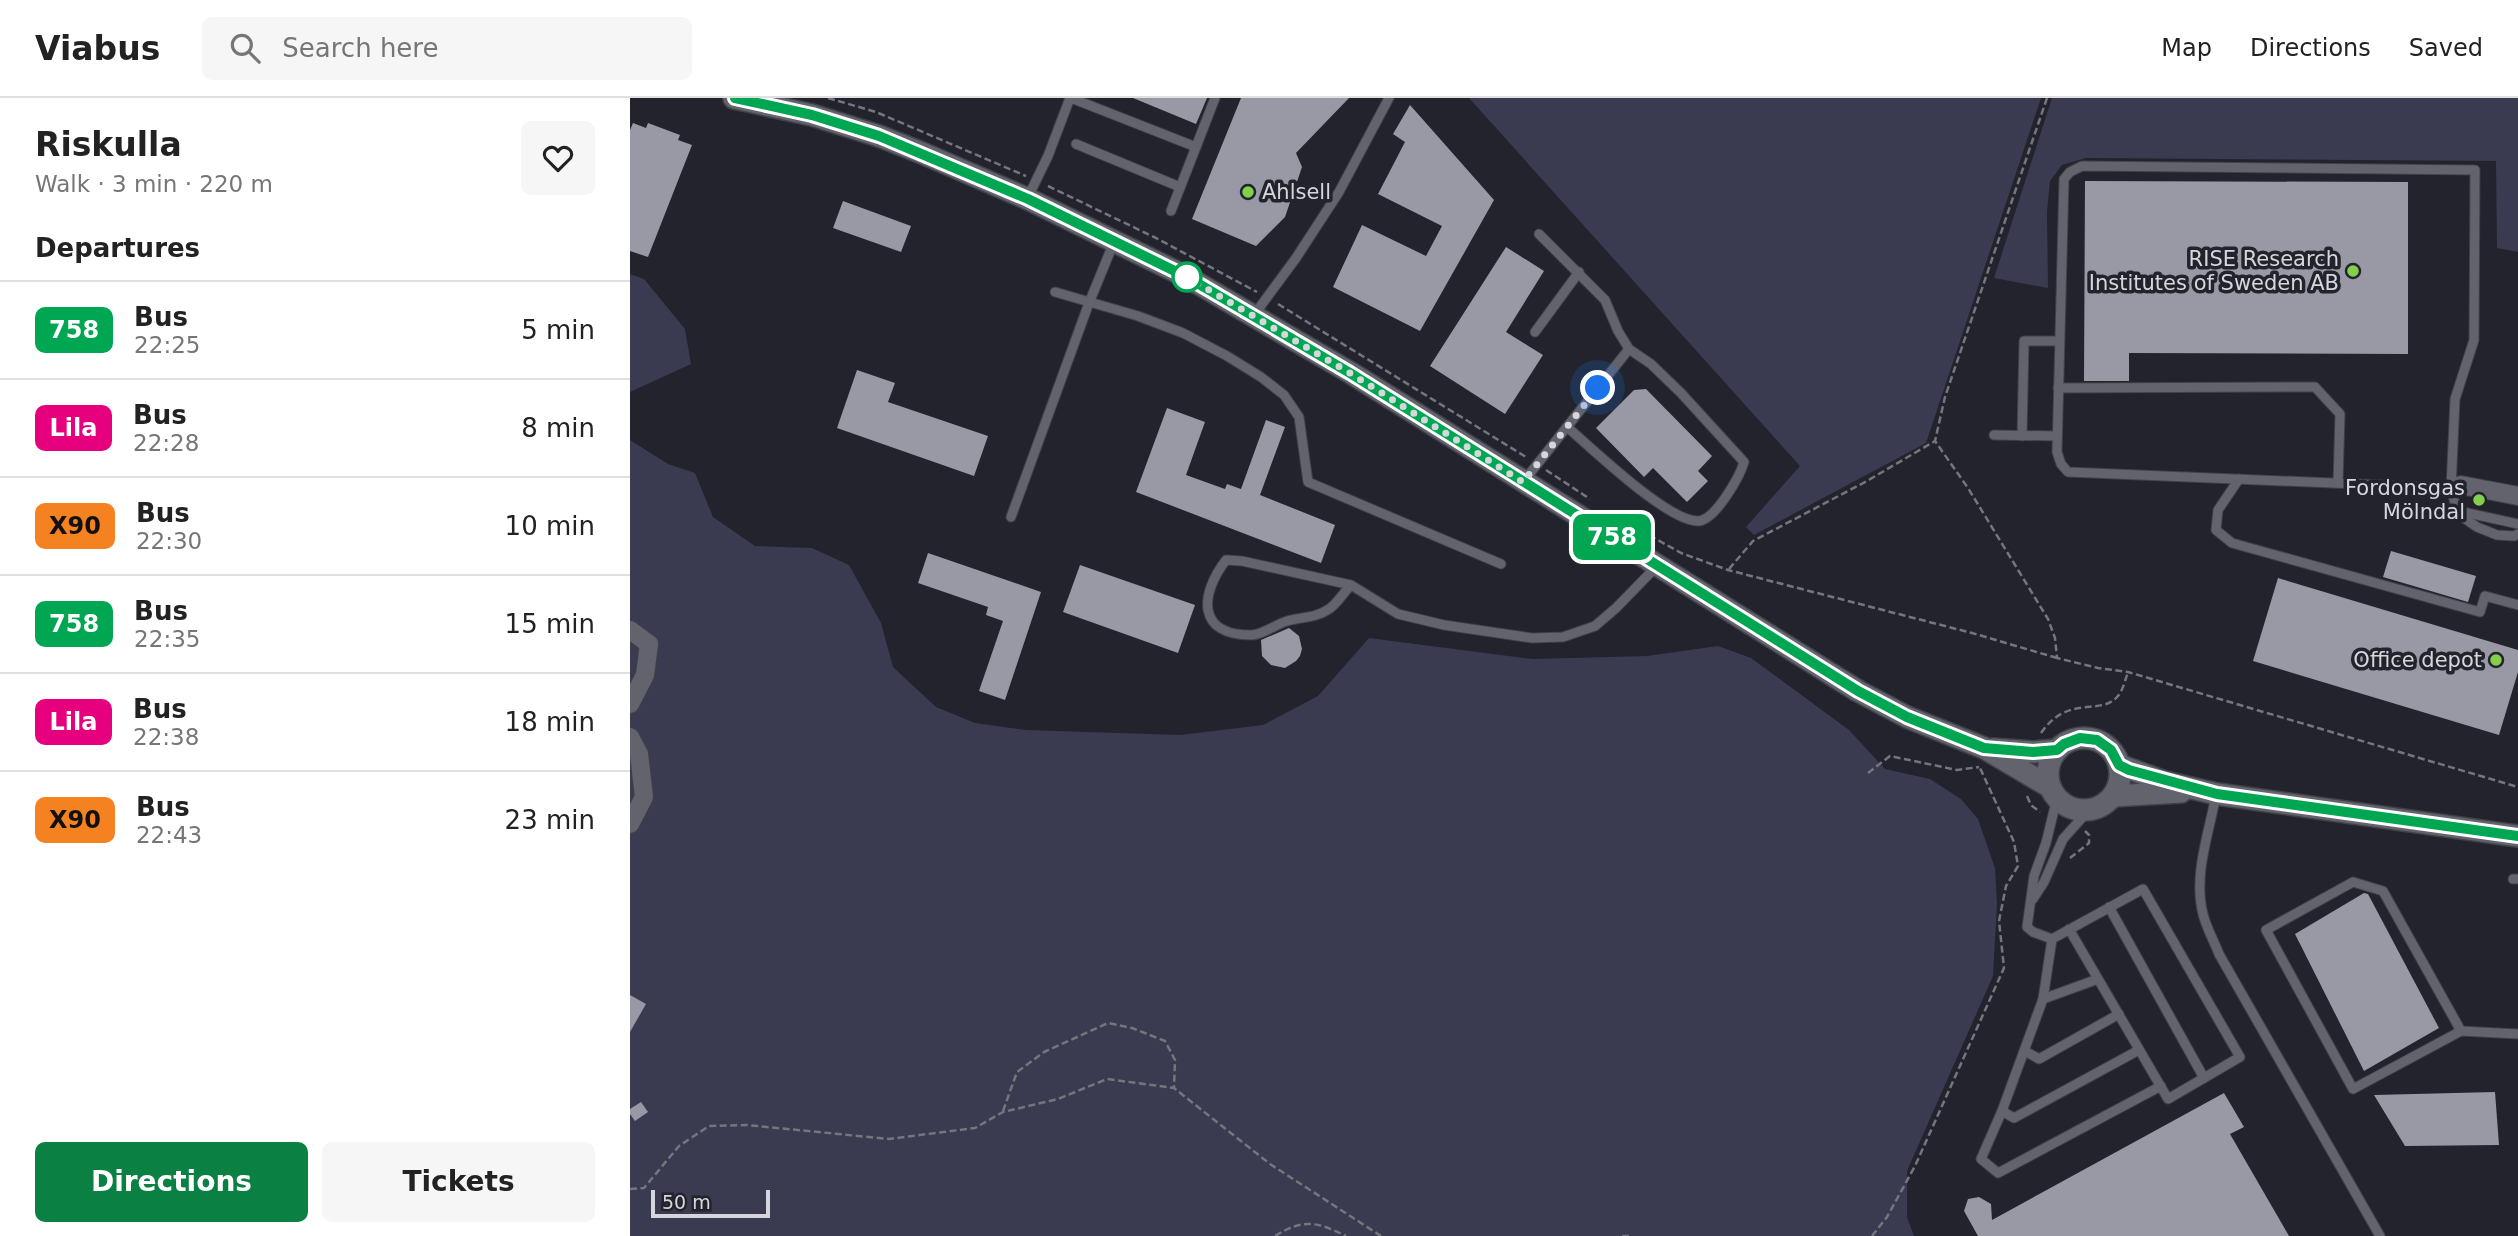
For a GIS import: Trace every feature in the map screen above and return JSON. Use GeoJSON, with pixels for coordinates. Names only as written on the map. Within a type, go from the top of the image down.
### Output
{"type":"FeatureCollection","features":[{"type":"Feature","properties":{"kind":"street"},"geometry":{"type":"LineString","coordinates":[[748,99],[879,136],[1032,190],[1114,241],[1187,277],[1350,373],[1858,691],[1982,758],[2054,792],[2068,807],[2089,810],[2102,805],[2113,796],[2120,781],[2119,765],[2111,750],[2097,740],[2080,738],[2064,744],[2050,763],[2054,792]]}},
{"type":"Feature","properties":{"kind":"street"},"geometry":{"type":"LineString","coordinates":[[2451,488],[2460,485],[2518,496]]}},
{"type":"Feature","properties":{"kind":"street"},"geometry":{"type":"LineString","coordinates":[[630,630],[649,644],[645,674],[630,704]]}},
{"type":"Feature","properties":{"kind":"street"},"geometry":{"type":"LineString","coordinates":[[630,737],[639,754],[644,797],[630,824]]}},
{"type":"Feature","properties":{"kind":"street"},"geometry":{"type":"LineString","coordinates":[[1982,758],[2057,750]]}},
{"type":"Feature","properties":{"kind":"street"},"geometry":{"type":"LineString","coordinates":[[2119,765],[2165,782],[2212,793],[2518,836]]}},
{"type":"Feature","properties":{"kind":"street"},"geometry":{"type":"LineString","coordinates":[[2113,796],[2161,792],[2212,793]]}},
{"type":"Feature","properties":{"kind":"lane"},"geometry":{"type":"LineString","coordinates":[[1032,190],[1071,98],[1196,147]]}},
{"type":"Feature","properties":{"kind":"lane"},"geometry":{"type":"LineString","coordinates":[[1171,211],[1215,98]]}},
{"type":"Feature","properties":{"kind":"lane"},"geometry":{"type":"LineString","coordinates":[[1254,315],[1296,258],[1339,192],[1389,98]]}},
{"type":"Feature","properties":{"kind":"lane"},"geometry":{"type":"LineString","coordinates":[[1076,144],[1180,187]]}},
{"type":"Feature","properties":{"kind":"lane"},"geometry":{"type":"LineString","coordinates":[[2451,488],[2068,472],[2061,464],[2057,452],[2064,179],[2070,172],[2082,166],[2475,170],[2474,340],[2455,399],[2451,488],[2461,516],[2477,527],[2497,535],[2518,534]]}},
{"type":"Feature","properties":{"kind":"lane"},"geometry":{"type":"LineString","coordinates":[[1539,234],[1605,300],[1629,349],[1651,364],[1681,393],[1744,462],[1735,483],[1719,505],[1705,519],[1698,521],[1684,518],[1659,504],[1567,427]]}},
{"type":"Feature","properties":{"kind":"lane"},"geometry":{"type":"LineString","coordinates":[[1011,517],[1114,241]]}},
{"type":"Feature","properties":{"kind":"lane"},"geometry":{"type":"LineString","coordinates":[[1535,332],[1579,272]]}},
{"type":"Feature","properties":{"kind":"lane"},"geometry":{"type":"LineString","coordinates":[[1055,292],[1138,316],[1183,333],[1227,356],[1284,395],[1300,417],[1308,482],[1501,565]]}},
{"type":"Feature","properties":{"kind":"lane"},"geometry":{"type":"LineString","coordinates":[[2022,436],[2024,341],[2059,341]]}},
{"type":"Feature","properties":{"kind":"lane"},"geometry":{"type":"LineString","coordinates":[[1523,482],[1629,349]]}},
{"type":"Feature","properties":{"kind":"lane"},"geometry":{"type":"LineString","coordinates":[[2058,388],[2315,387],[2340,414],[2338,483]]}},
{"type":"Feature","properties":{"kind":"lane"},"geometry":{"type":"LineString","coordinates":[[1994,435],[2057,436]]}},
{"type":"Feature","properties":{"kind":"lane"},"geometry":{"type":"LineString","coordinates":[[2239,479],[2218,510],[2216,530],[2232,543],[2480,612],[2485,596],[2518,605]]}},
{"type":"Feature","properties":{"kind":"lane"},"geometry":{"type":"LineString","coordinates":[[2459,511],[2518,524]]}},
{"type":"Feature","properties":{"kind":"lane"},"geometry":{"type":"LineString","coordinates":[[1351,585],[1331,609],[1313,616],[1286,621],[1254,635],[1232,632],[1214,624],[1207,612],[1209,587],[1226,560],[1242,561],[1351,585],[1398,614],[1421,620],[1532,638],[1563,637],[1595,626],[1657,566]]}},
{"type":"Feature","properties":{"kind":"lane"},"geometry":{"type":"LineString","coordinates":[[2052,939],[2027,927],[2034,876],[2046,843],[2054,792]]}},
{"type":"Feature","properties":{"kind":"lane"},"geometry":{"type":"LineString","coordinates":[[2212,793],[2200,874],[2199,895],[2203,915],[2219,954],[2380,1236]]}},
{"type":"Feature","properties":{"kind":"lane"},"geometry":{"type":"LineString","coordinates":[[2032,900],[2044,882],[2063,839],[2089,810]]}},
{"type":"Feature","properties":{"kind":"lane"},"geometry":{"type":"LineString","coordinates":[[2460,1031],[2383,891],[2353,882],[2266,930],[2353,1089],[2460,1031],[2518,1034]]}},
{"type":"Feature","properties":{"kind":"lane"},"geometry":{"type":"LineString","coordinates":[[2052,939],[2069,929],[2109,907],[2143,889],[2240,1057],[2168,1099],[2069,929]]}},
{"type":"Feature","properties":{"kind":"lane"},"geometry":{"type":"LineString","coordinates":[[2109,907],[2204,1078]]}},
{"type":"Feature","properties":{"kind":"lane"},"geometry":{"type":"LineString","coordinates":[[2052,939],[2043,999],[2002,1111],[1981,1159],[1998,1173],[2161,1086]]}},
{"type":"Feature","properties":{"kind":"lane"},"geometry":{"type":"LineString","coordinates":[[2043,999],[2098,979]]}},
{"type":"Feature","properties":{"kind":"lane"},"geometry":{"type":"LineString","coordinates":[[2025,1051],[2039,1059],[2119,1014]]}},
{"type":"Feature","properties":{"kind":"lane"},"geometry":{"type":"LineString","coordinates":[[2002,1111],[2014,1118],[2139,1049]]}},
{"type":"Feature","properties":{"kind":"path"},"geometry":{"type":"LineString","coordinates":[[828,98],[876,112],[915,128],[1032,190],[1156,238],[1266,297],[1589,499]]}},
{"type":"Feature","properties":{"kind":"path"},"geometry":{"type":"LineString","coordinates":[[2047,98],[1944,397],[1936,441],[2048,619],[2055,638],[2057,658]]}},
{"type":"Feature","properties":{"kind":"path"},"geometry":{"type":"LineString","coordinates":[[1728,570],[1753,541],[1936,441]]}},
{"type":"Feature","properties":{"kind":"path"},"geometry":{"type":"LineString","coordinates":[[1622,520],[1681,553],[1728,570],[1972,633],[2057,658],[2128,672],[2518,787]]}},
{"type":"Feature","properties":{"kind":"path"},"geometry":{"type":"LineString","coordinates":[[1868,773],[1890,756],[1957,770],[1982,758],[2014,842],[2018,866],[2006,886],[1999,921],[2004,968],[1915,1166],[1887,1217],[1872,1236]]}},
{"type":"Feature","properties":{"kind":"path"},"geometry":{"type":"LineString","coordinates":[[1003,1112],[1017,1072],[1044,1052],[1108,1023],[1132,1028],[1165,1041],[1175,1060],[1174,1088]]}},
{"type":"Feature","properties":{"kind":"path"},"geometry":{"type":"LineString","coordinates":[[630,1189],[644,1188],[678,1146],[709,1126],[747,1125],[889,1139],[975,1128],[1003,1112],[1058,1099],[1107,1079],[1174,1088],[1270,1164],[1381,1236]]}},
{"type":"Feature","properties":{"kind":"path"},"geometry":{"type":"LineString","coordinates":[[1276,1236],[1294,1224],[1322,1225],[1346,1236]]}},
{"type":"Feature","properties":{"kind":"path"},"geometry":{"type":"LineString","coordinates":[[1622,1236],[1631,1236]]}},
{"type":"Feature","properties":{"kind":"shaded area"},"geometry":{"type":"Polygon","coordinates":[[[1469,98],[2041,98],[1926,443],[1754,535],[1746,527],[1800,466],[1469,98]]]}},
{"type":"Feature","properties":{"kind":"shaded area"},"geometry":{"type":"Polygon","coordinates":[[[2052,98],[2518,98],[2518,252],[2497,248],[2496,161],[2086,158],[2062,165],[2050,181],[2047,212],[2048,288],[1994,278],[2052,98]]]}},
{"type":"Feature","properties":{"kind":"shaded area"},"geometry":{"type":"Polygon","coordinates":[[[630,274],[644,279],[685,329],[691,364],[630,392],[630,274]]]}},
{"type":"Feature","properties":{"kind":"shaded area"},"geometry":{"type":"Polygon","coordinates":[[[630,440],[668,464],[695,473],[713,517],[755,546],[812,548],[849,565],[881,623],[893,667],[936,707],[975,723],[1026,730],[1180,735],[1263,725],[1318,696],[1369,638],[1532,659],[1647,656],[1718,646],[1751,658],[1849,730],[1885,769],[1930,779],[1961,799],[1978,819],[1995,868],[1997,904],[1993,976],[1907,1171],[1907,1217],[1914,1236],[630,1236],[630,440]]]}},
{"type":"Feature","properties":{"kind":"building"},"geometry":{"type":"Polygon","coordinates":[[[1133,98],[1207,98],[1196,124],[1133,98]]]}},
{"type":"Feature","properties":{"kind":"building","name":"Ahlsell"},"geometry":{"type":"Polygon","coordinates":[[[1241,98],[1349,98],[1296,153],[1302,167],[1285,217],[1256,246],[1192,219],[1241,98]]]}},
{"type":"Feature","properties":{"kind":"building"},"geometry":{"type":"Polygon","coordinates":[[[1410,105],[1494,200],[1420,331],[1333,287],[1362,225],[1426,256],[1442,226],[1378,194],[1405,142],[1393,134],[1410,105]]]}},
{"type":"Feature","properties":{"kind":"building"},"geometry":{"type":"Polygon","coordinates":[[[633,123],[646,128],[648,123],[680,135],[678,140],[692,145],[648,257],[630,251],[630,130],[633,123]]]}},
{"type":"Feature","properties":{"kind":"building"},"geometry":{"type":"Polygon","coordinates":[[[2085,181],[2408,182],[2408,354],[2129,353],[2129,381],[2084,381],[2085,181]]]}},
{"type":"Feature","properties":{"kind":"building"},"geometry":{"type":"Polygon","coordinates":[[[843,201],[911,226],[901,252],[833,228],[843,201]]]}},
{"type":"Feature","properties":{"kind":"building"},"geometry":{"type":"Polygon","coordinates":[[[1506,247],[1544,271],[1506,332],[1543,355],[1505,414],[1430,366],[1506,247]]]}},
{"type":"Feature","properties":{"kind":"building"},"geometry":{"type":"Polygon","coordinates":[[[857,370],[895,383],[888,402],[988,436],[974,476],[837,428],[857,370]]]}},
{"type":"Feature","properties":{"kind":"building"},"geometry":{"type":"Polygon","coordinates":[[[1646,389],[1712,456],[1698,471],[1708,481],[1687,502],[1653,468],[1644,477],[1596,428],[1634,390],[1646,389]]]}},
{"type":"Feature","properties":{"kind":"building"},"geometry":{"type":"Polygon","coordinates":[[[1167,408],[1205,422],[1186,475],[1225,489],[1227,484],[1241,489],[1266,420],[1285,427],[1260,495],[1335,525],[1321,563],[1136,492],[1167,408]]]}},
{"type":"Feature","properties":{"kind":"building"},"geometry":{"type":"Polygon","coordinates":[[[2391,551],[2476,576],[2468,602],[2383,577],[2391,551]]]}},
{"type":"Feature","properties":{"kind":"building"},"geometry":{"type":"Polygon","coordinates":[[[928,553],[1041,592],[1005,700],[979,691],[1003,621],[986,615],[988,607],[918,583],[928,553]]]}},
{"type":"Feature","properties":{"kind":"building"},"geometry":{"type":"Polygon","coordinates":[[[1080,565],[1195,605],[1178,653],[1063,612],[1080,565]]]}},
{"type":"Feature","properties":{"kind":"building"},"geometry":{"type":"Polygon","coordinates":[[[2278,578],[2518,650],[2518,672],[2499,735],[2253,661],[2278,578]]]}},
{"type":"Feature","properties":{"kind":"building"},"geometry":{"type":"Polygon","coordinates":[[[1289,628],[1299,636],[1302,649],[1300,656],[1285,668],[1271,665],[1262,656],[1261,640],[1289,628]]]}},
{"type":"Feature","properties":{"kind":"building"},"geometry":{"type":"Polygon","coordinates":[[[2364,893],[2368,894],[2439,1028],[2364,1071],[2295,934],[2364,893]]]}},
{"type":"Feature","properties":{"kind":"building"},"geometry":{"type":"Polygon","coordinates":[[[630,995],[646,1004],[630,1032],[630,995]]]}},
{"type":"Feature","properties":{"kind":"building"},"geometry":{"type":"Polygon","coordinates":[[[2495,1092],[2499,1145],[2405,1146],[2374,1095],[2495,1092]]]}},
{"type":"Feature","properties":{"kind":"building"},"geometry":{"type":"Polygon","coordinates":[[[2224,1093],[2244,1127],[2230,1134],[2289,1236],[1978,1236],[1964,1211],[1968,1199],[1979,1197],[1991,1204],[1992,1220],[2224,1093]]]}},
{"type":"Feature","properties":{"kind":"building"},"geometry":{"type":"Polygon","coordinates":[[[641,1102],[648,1112],[635,1121],[630,1109],[641,1102]]]}},
{"type":"Feature","properties":{"kind":"bus line","name":"758"},"geometry":{"type":"LineString","coordinates":[[735,98],[812,115],[879,136],[1028,199],[1187,277],[1350,373],[1858,691],[1950,736],[1984,748],[2033,752],[2057,750],[2071,740],[2088,738],[2104,744],[2116,757],[2119,765],[2129,770],[2207,792],[2518,836]]}},
{"type":"Feature","properties":{"kind":"place","name":"Ahlsell"},"geometry":{"type":"Point","coordinates":[1248,192]}},
{"type":"Feature","properties":{"kind":"place","name":"RISE Research Institutes of Sweden AB"},"geometry":{"type":"Point","coordinates":[2353,271]}},
{"type":"Feature","properties":{"kind":"place","name":"Fordonsgas Mölndal"},"geometry":{"type":"Point","coordinates":[2479,500]}},
{"type":"Feature","properties":{"kind":"place","name":"Office depot"},"geometry":{"type":"Point","coordinates":[2496,660]}},
{"type":"Feature","properties":{"kind":"route"},"geometry":{"type":"LineString","coordinates":[[1187,277],[1350,373],[1523,482],[1598,388]]}}]}
